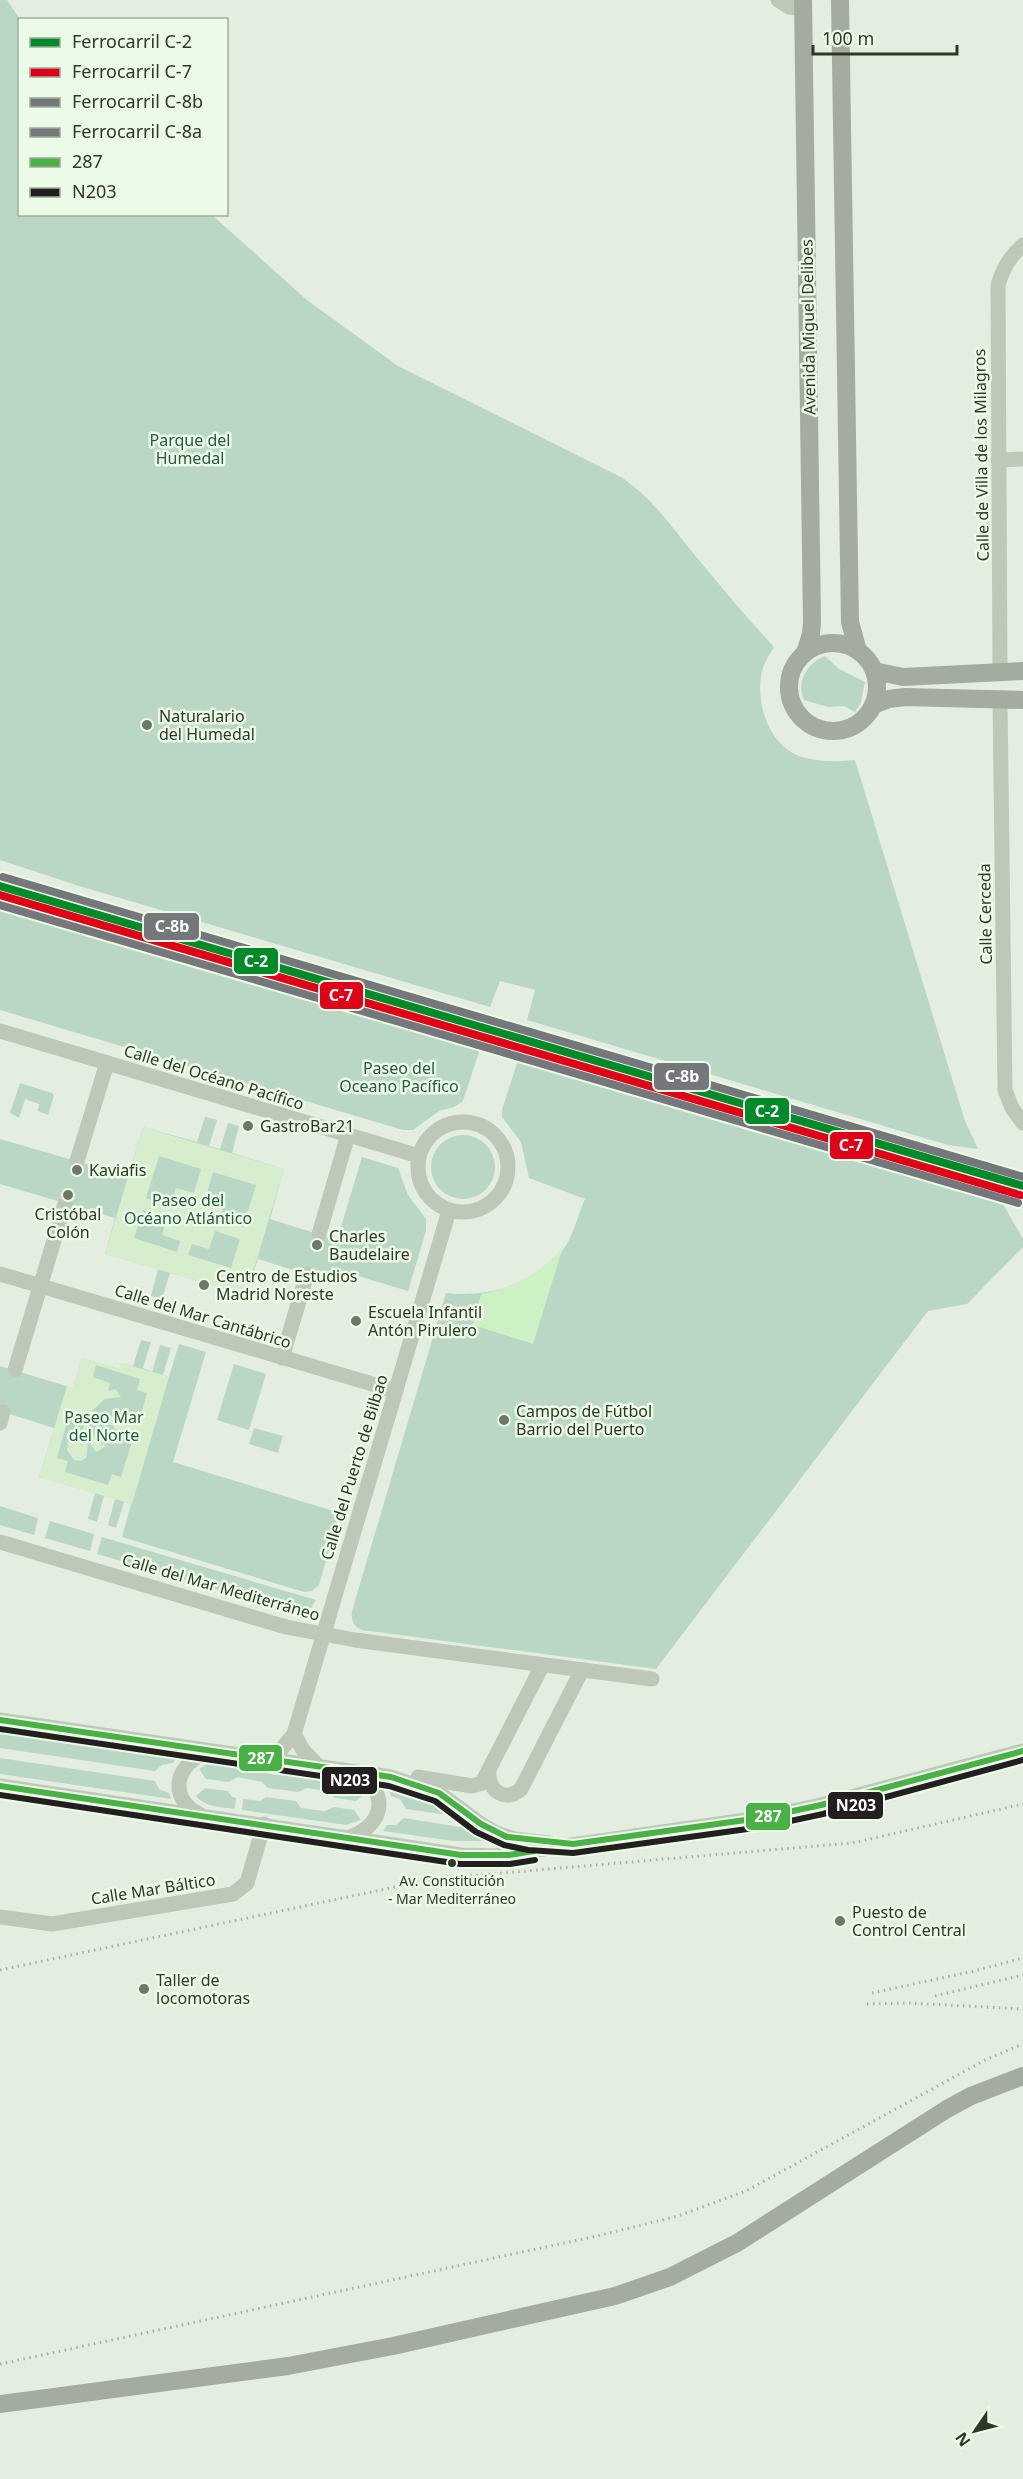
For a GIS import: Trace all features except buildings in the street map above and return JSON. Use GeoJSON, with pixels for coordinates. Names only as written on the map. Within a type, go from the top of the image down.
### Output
{"type":"FeatureCollection","features":[{"type":"Feature","properties":{"kind":"main road"},"geometry":{"type":"LineString","coordinates":[[840,0],[850,622],[858,651],[874,671],[877,688],[873,705],[866,717],[854,726],[840,731],[826,731],[812,727],[800,718],[792,706],[789,677],[795,663],[805,653],[825,644],[837,644],[858,651]]}},
{"type":"Feature","properties":{"kind":"main road","name":"Avenida Miguel Delibes"},"geometry":{"type":"LineString","coordinates":[[803,4],[812,622],[805,653]]}},
{"type":"Feature","properties":{"kind":"main road"},"geometry":{"type":"LineString","coordinates":[[874,671],[903,677],[1023,671]]}},
{"type":"Feature","properties":{"kind":"main road"},"geometry":{"type":"LineString","coordinates":[[873,705],[889,699],[905,698],[1023,700]]}},
{"type":"Feature","properties":{"kind":"main road"},"geometry":{"type":"LineString","coordinates":[[0,2404],[288,2366],[393,2346],[615,2296],[670,2277],[716,2255],[760,2230],[947,2109],[971,2096],[1023,2076]]}},
{"type":"Feature","properties":{"kind":"street"},"geometry":{"type":"LineString","coordinates":[[778,0],[789,7],[803,4]]}},
{"type":"Feature","properties":{"kind":"street","name":"Calle de Villa de los Milagros"},"geometry":{"type":"LineString","coordinates":[[1000,673],[998,285],[1003,269],[1013,254],[1023,246]]}},
{"type":"Feature","properties":{"kind":"street"},"geometry":{"type":"LineString","coordinates":[[998,460],[1023,459]]}},
{"type":"Feature","properties":{"kind":"street","name":"Calle Cerceda"},"geometry":{"type":"LineString","coordinates":[[1000,700],[1005,1090],[1012,1108],[1023,1123]]}},
{"type":"Feature","properties":{"kind":"street","name":"Calle del Océano Pacífico"},"geometry":{"type":"LineString","coordinates":[[0,1031],[418,1156]]}},
{"type":"Feature","properties":{"kind":"street"},"geometry":{"type":"LineString","coordinates":[[77,1161],[107,1063]]}},
{"type":"Feature","properties":{"kind":"street"},"geometry":{"type":"LineString","coordinates":[[454,1123],[484,1127],[500,1141],[507,1160],[508,1170],[503,1189],[492,1203],[476,1211],[458,1213],[450,1211],[434,1203],[423,1190],[418,1173],[418,1156],[428,1138],[444,1126],[454,1123]]}},
{"type":"Feature","properties":{"kind":"street"},"geometry":{"type":"LineString","coordinates":[[319,1234],[348,1135]]}},
{"type":"Feature","properties":{"kind":"street"},"geometry":{"type":"LineString","coordinates":[[15,1370],[65,1204]]}},
{"type":"Feature","properties":{"kind":"street","name":"Calle del Puerto de Bilbao"},"geometry":{"type":"LineString","coordinates":[[260,1759],[279,1752],[294,1734],[450,1211]]}},
{"type":"Feature","properties":{"kind":"street","name":"Calle del Mar Cantábrico"},"geometry":{"type":"LineString","coordinates":[[0,1274],[396,1391]]}},
{"type":"Feature","properties":{"kind":"street"},"geometry":{"type":"LineString","coordinates":[[282,1358],[307,1274]]}},
{"type":"Feature","properties":{"kind":"street","name":"Calle del Mar Mediterráneo"},"geometry":{"type":"LineString","coordinates":[[0,1542],[286,1627],[323,1635],[652,1679]]}},
{"type":"Feature","properties":{"kind":"street"},"geometry":{"type":"LineString","coordinates":[[0,1720],[359,1774],[410,1776],[474,1786],[482,1783],[489,1772],[542,1666]]}},
{"type":"Feature","properties":{"kind":"street"},"geometry":{"type":"LineString","coordinates":[[489,1772],[492,1787],[500,1794],[510,1796],[521,1789],[582,1670]]}},
{"type":"Feature","properties":{"kind":"street"},"geometry":{"type":"LineString","coordinates":[[294,1734],[303,1750],[320,1768]]}},
{"type":"Feature","properties":{"kind":"street"},"geometry":{"type":"LineString","coordinates":[[0,1785],[470,1856],[509,1855],[760,1818],[821,1805],[1023,1751]]}},
{"type":"Feature","properties":{"kind":"street"},"geometry":{"type":"LineString","coordinates":[[200,1815],[192,1810],[181,1797],[179,1780],[189,1761],[209,1752]]}},
{"type":"Feature","properties":{"kind":"street"},"geometry":{"type":"LineString","coordinates":[[347,1838],[364,1832],[371,1826],[379,1810],[379,1801],[373,1785],[359,1774]]}},
{"type":"Feature","properties":{"kind":"street"},"geometry":{"type":"LineString","coordinates":[[391,1777],[434,1790],[481,1824],[507,1837],[573,1844]]}},
{"type":"Feature","properties":{"kind":"street","name":"Calle Mar Báltico"},"geometry":{"type":"LineString","coordinates":[[0,1917],[52,1924],[233,1894],[247,1883],[264,1824]]}},
{"type":"Feature","properties":{"kind":"green space","name":"Parque del Humedal"},"geometry":{"type":"Polygon","coordinates":[[[0,0],[7,0],[19,18],[18,216],[213,216],[307,300],[398,366],[623,478],[664,516],[726,593],[774,647],[763,668],[760,693],[771,731],[788,750],[799,756],[827,761],[855,760],[965,1121],[978,1149],[948,1145],[527,1020],[535,990],[500,981],[490,1007],[79,886],[0,860],[0,0]]]}},
{"type":"Feature","properties":{"kind":"green space"},"geometry":{"type":"Polygon","coordinates":[[[825,656],[839,669],[865,682],[861,702],[855,712],[844,706],[828,707],[804,700],[802,680],[808,668],[825,656]]]}},
{"type":"Feature","properties":{"kind":"green space","name":"Paseo del Oceano Pacífico"},"geometry":{"type":"Polygon","coordinates":[[[0,909],[480,1049],[463,1101],[454,1107],[439,1111],[413,1130],[403,1130],[0,1010],[0,909]]]}},
{"type":"Feature","properties":{"kind":"green space"},"geometry":{"type":"Polygon","coordinates":[[[518,1060],[996,1192],[1023,1239],[1023,1247],[967,1304],[928,1311],[656,1669],[362,1630],[356,1627],[352,1620],[352,1611],[446,1293],[480,1293],[497,1290],[514,1285],[545,1268],[568,1242],[585,1199],[529,1178],[521,1142],[502,1117],[502,1110],[518,1060]]]}},
{"type":"Feature","properties":{"kind":"green space"},"geometry":{"type":"Polygon","coordinates":[[[20,1083],[52,1093],[54,1096],[48,1115],[38,1111],[39,1104],[25,1099],[19,1118],[10,1113],[20,1083]]]}},
{"type":"Feature","properties":{"kind":"green space","name":"Paseo del Océano Atlántico"},"geometry":{"type":"Polygon","coordinates":[[[205,1117],[217,1120],[209,1146],[220,1149],[228,1123],[239,1126],[232,1153],[284,1169],[270,1219],[337,1240],[362,1157],[398,1168],[408,1195],[426,1219],[426,1231],[408,1291],[338,1270],[325,1280],[258,1259],[246,1295],[170,1273],[162,1299],[151,1296],[158,1269],[105,1254],[115,1218],[0,1184],[0,1139],[128,1176],[143,1127],[197,1142],[205,1117]]]}},
{"type":"Feature","properties":{"kind":"green space"},"geometry":{"type":"Polygon","coordinates":[[[463,1135],[481,1141],[489,1149],[495,1167],[489,1185],[481,1193],[463,1199],[445,1193],[437,1185],[431,1167],[437,1149],[445,1141],[463,1135]]]}},
{"type":"Feature","properties":{"kind":"green space","name":"Paseo Mar del Norte"},"geometry":{"type":"Polygon","coordinates":[[[141,1340],[151,1342],[143,1368],[152,1372],[160,1345],[171,1348],[163,1375],[169,1377],[179,1344],[206,1352],[173,1462],[340,1513],[319,1585],[312,1591],[304,1592],[122,1537],[131,1504],[124,1502],[116,1528],[108,1525],[115,1499],[104,1496],[97,1522],[88,1519],[95,1493],[39,1477],[54,1428],[0,1411],[0,1366],[73,1388],[82,1358],[119,1369],[122,1363],[133,1366],[141,1340]]]}},
{"type":"Feature","properties":{"kind":"green space"},"geometry":{"type":"Polygon","coordinates":[[[234,1364],[266,1374],[249,1430],[217,1420],[234,1364]]]}},
{"type":"Feature","properties":{"kind":"green space"},"geometry":{"type":"Polygon","coordinates":[[[254,1428],[283,1436],[278,1453],[249,1444],[254,1428]]]}},
{"type":"Feature","properties":{"kind":"green space"},"geometry":{"type":"Polygon","coordinates":[[[0,1506],[38,1518],[34,1535],[0,1525],[0,1506]]]}},
{"type":"Feature","properties":{"kind":"green space"},"geometry":{"type":"Polygon","coordinates":[[[50,1521],[94,1534],[90,1551],[45,1538],[50,1521]]]}},
{"type":"Feature","properties":{"kind":"green space"},"geometry":{"type":"Polygon","coordinates":[[[102,1537],[316,1600],[309,1611],[298,1613],[97,1554],[102,1537]]]}},
{"type":"Feature","properties":{"kind":"green space"},"geometry":{"type":"Polygon","coordinates":[[[0,1732],[177,1758],[173,1763],[162,1765],[155,1771],[0,1748],[0,1732]]]}},
{"type":"Feature","properties":{"kind":"green space"},"geometry":{"type":"Polygon","coordinates":[[[0,1758],[155,1781],[159,1789],[169,1793],[171,1799],[0,1774],[0,1758]]]}},
{"type":"Feature","properties":{"kind":"green space"},"geometry":{"type":"Polygon","coordinates":[[[207,1764],[322,1780],[320,1790],[307,1788],[298,1792],[268,1788],[262,1782],[238,1777],[229,1782],[206,1779],[199,1769],[207,1764]]]}},
{"type":"Feature","properties":{"kind":"green space"},"geometry":{"type":"Polygon","coordinates":[[[328,1780],[355,1785],[365,1793],[356,1801],[335,1798],[327,1791],[328,1780]]]}},
{"type":"Feature","properties":{"kind":"green space"},"geometry":{"type":"Polygon","coordinates":[[[205,1788],[228,1791],[232,1797],[236,1798],[235,1809],[214,1806],[200,1800],[196,1796],[205,1788]]]}},
{"type":"Feature","properties":{"kind":"green space"},"geometry":{"type":"Polygon","coordinates":[[[389,1790],[422,1796],[455,1816],[406,1809],[400,1799],[391,1796],[389,1790]]]}},
{"type":"Feature","properties":{"kind":"green space"},"geometry":{"type":"Polygon","coordinates":[[[266,1797],[296,1801],[301,1808],[325,1811],[334,1807],[354,1810],[361,1820],[346,1825],[242,1810],[243,1799],[260,1801],[266,1797]]]}},
{"type":"Feature","properties":{"kind":"green space"},"geometry":{"type":"Polygon","coordinates":[[[404,1818],[472,1829],[490,1841],[454,1841],[383,1831],[387,1825],[396,1825],[404,1818]]]}},
{"type":"Feature","properties":{"kind":"sand"},"geometry":{"type":"Polygon","coordinates":[[[563,1247],[533,1344],[473,1325],[481,1294],[505,1288],[526,1278],[546,1264],[563,1247]]]}},
{"type":"Feature","properties":{"kind":"shaded area"},"geometry":{"type":"Polygon","coordinates":[[[143,1127],[284,1169],[246,1295],[105,1254],[143,1127]],[[159,1156],[146,1198],[171,1206],[176,1188],[194,1193],[201,1169],[159,1156]],[[213,1172],[206,1197],[224,1202],[219,1220],[243,1227],[256,1185],[213,1172]],[[143,1210],[134,1238],[177,1252],[180,1241],[162,1235],[167,1218],[143,1210]],[[215,1231],[209,1249],[192,1244],[188,1255],[231,1268],[240,1239],[215,1231]]]}},
{"type":"Feature","properties":{"kind":"shaded area"},"geometry":{"type":"Polygon","coordinates":[[[82,1358],[119,1369],[122,1363],[169,1377],[132,1504],[39,1477],[67,1386],[73,1388],[82,1358]],[[96,1365],[93,1377],[110,1383],[108,1391],[115,1389],[121,1397],[105,1399],[92,1411],[116,1418],[118,1415],[132,1419],[131,1423],[138,1425],[147,1393],[137,1390],[140,1379],[96,1365]],[[69,1414],[57,1458],[68,1461],[65,1472],[108,1485],[112,1474],[121,1477],[135,1432],[129,1430],[128,1434],[114,1429],[114,1426],[89,1419],[91,1433],[106,1446],[96,1452],[84,1434],[83,1417],[69,1414]]]}},
{"type":"Feature","properties":{"kind":"shaded area"},"geometry":{"type":"Polygon","coordinates":[[[76,1434],[81,1436],[88,1445],[86,1458],[81,1461],[74,1460],[67,1450],[68,1441],[76,1434]]]}},
{"type":"Feature","properties":{"kind":"railway"},"geometry":{"type":"LineString","coordinates":[[0,1970],[433,1879],[852,1843],[1023,1804]]}},
{"type":"Feature","properties":{"kind":"railway"},"geometry":{"type":"LineString","coordinates":[[872,1993],[1023,1958]]}},
{"type":"Feature","properties":{"kind":"railway"},"geometry":{"type":"LineString","coordinates":[[935,1996],[1023,1975]]}},
{"type":"Feature","properties":{"kind":"railway"},"geometry":{"type":"LineString","coordinates":[[867,2004],[909,2003],[1023,2009]]}},
{"type":"Feature","properties":{"kind":"railway"},"geometry":{"type":"LineString","coordinates":[[0,2364],[597,2236],[678,2216],[746,2191],[987,2059],[1023,2044]]}},
{"type":"Feature","properties":{"kind":"rail line","name":"C-8b"},"geometry":{"type":"LineString","coordinates":[[3,877],[1023,1177]]}},
{"type":"Feature","properties":{"kind":"rail line","name":"C-2"},"geometry":{"type":"LineString","coordinates":[[0,886],[1023,1186]]}},
{"type":"Feature","properties":{"kind":"rail line","name":"C-7"},"geometry":{"type":"LineString","coordinates":[[0,895],[1020,1195]]}},
{"type":"Feature","properties":{"kind":"rail line","name":"C-8a"},"geometry":{"type":"LineString","coordinates":[[0,905],[1018,1203]]}},
{"type":"Feature","properties":{"kind":"transit line","name":"287"},"geometry":{"type":"LineString","coordinates":[[0,1720],[391,1777],[439,1793],[481,1824],[507,1837],[573,1844],[760,1818],[821,1805],[1023,1751]]}},
{"type":"Feature","properties":{"kind":"transit line","name":"N203"},"geometry":{"type":"LineString","coordinates":[[0,1729],[389,1786],[435,1801],[476,1832],[504,1845],[528,1850],[573,1853],[762,1827],[823,1814],[1023,1760]]}},
{"type":"Feature","properties":{"kind":"transit line","name":"287"},"geometry":{"type":"LineString","coordinates":[[0,1786],[461,1855],[509,1855],[534,1851]]}},
{"type":"Feature","properties":{"kind":"transit line","name":"N203"},"geometry":{"type":"LineString","coordinates":[[0,1795],[460,1864],[510,1864],[535,1860]]}},
{"type":"Feature","properties":{"kind":"place","name":"Naturalario del Humedal"},"geometry":{"type":"Point","coordinates":[147,725]}},
{"type":"Feature","properties":{"kind":"place","name":"GastroBar21"},"geometry":{"type":"Point","coordinates":[248,1126]}},
{"type":"Feature","properties":{"kind":"place","name":"Kaviafis"},"geometry":{"type":"Point","coordinates":[77,1170]}},
{"type":"Feature","properties":{"kind":"place","name":"Cristóbal Colón"},"geometry":{"type":"Point","coordinates":[68,1195]}},
{"type":"Feature","properties":{"kind":"place","name":"Charles Baudelaire"},"geometry":{"type":"Point","coordinates":[317,1245]}},
{"type":"Feature","properties":{"kind":"place","name":"Centro de Estudios Madrid Noreste"},"geometry":{"type":"Point","coordinates":[204,1285]}},
{"type":"Feature","properties":{"kind":"place","name":"Escuela Infantil Antón Pirulero"},"geometry":{"type":"Point","coordinates":[356,1321]}},
{"type":"Feature","properties":{"kind":"place","name":"Campos de Fútbol Barrio del Puerto"},"geometry":{"type":"Point","coordinates":[504,1420]}},
{"type":"Feature","properties":{"kind":"place","name":"Av. Constitución - Mar Mediterráneo"},"geometry":{"type":"Point","coordinates":[452,1863]}},
{"type":"Feature","properties":{"kind":"place","name":"Puesto de Control Central"},"geometry":{"type":"Point","coordinates":[840,1921]}},
{"type":"Feature","properties":{"kind":"place","name":"Taller de locomotoras"},"geometry":{"type":"Point","coordinates":[144,1989]}}]}
